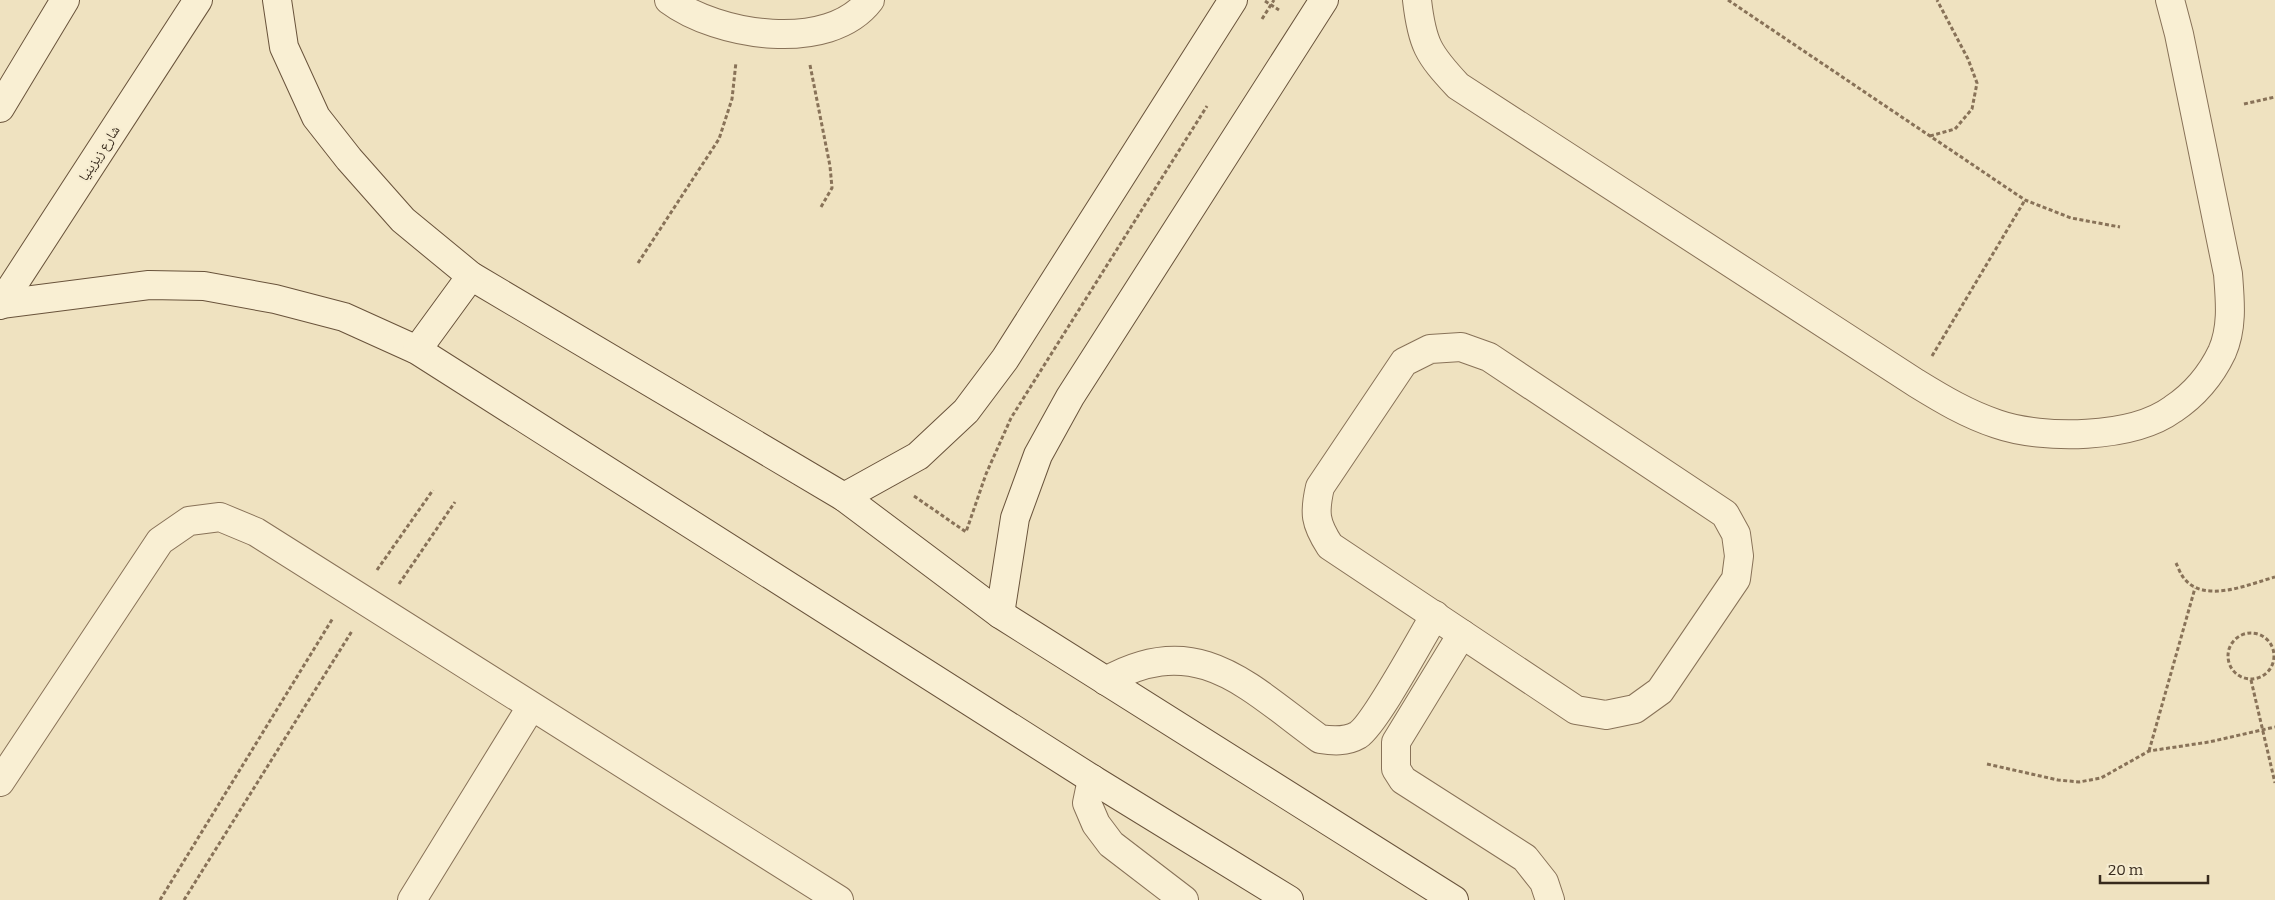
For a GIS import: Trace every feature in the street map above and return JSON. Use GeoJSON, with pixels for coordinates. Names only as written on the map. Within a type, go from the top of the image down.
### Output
{"type":"FeatureCollection","features":[{"type":"Feature","properties":{"kind":"street"},"geometry":{"type":"LineString","coordinates":[[0,108],[66,0]]}},
{"type":"Feature","properties":{"kind":"street","name":"شارع زيزينيا"},"geometry":{"type":"LineString","coordinates":[[0,305],[198,0]]}},
{"type":"Feature","properties":{"kind":"street"},"geometry":{"type":"LineString","coordinates":[[277,0],[284,47],[316,117],[349,159],[403,220],[470,276],[844,497],[1000,614],[1454,900]]}},
{"type":"Feature","properties":{"kind":"street"},"geometry":{"type":"LineString","coordinates":[[669,0],[707,22],[741,31],[772,35],[824,28],[848,18],[870,0]]}},
{"type":"Feature","properties":{"kind":"street"},"geometry":{"type":"LineString","coordinates":[[844,497],[918,456],[966,411],[1005,360],[1233,0]]}},
{"type":"Feature","properties":{"kind":"street"},"geometry":{"type":"LineString","coordinates":[[1000,614],[1015,518],[1038,455],[1070,397],[1324,0]]}},
{"type":"Feature","properties":{"kind":"street"},"geometry":{"type":"LineString","coordinates":[[1417,0],[1420,31],[1434,61],[1458,86],[1955,408],[1998,425],[2044,434],[2090,434],[2136,426],[2172,410],[2202,385],[2222,351],[2231,313],[2228,274],[2179,34],[2170,0]]}},
{"type":"Feature","properties":{"kind":"street"},"geometry":{"type":"LineString","coordinates":[[417,350],[470,276]]}},
{"type":"Feature","properties":{"kind":"street"},"geometry":{"type":"LineString","coordinates":[[0,305],[149,285],[204,286],[276,299],[344,317],[417,350],[1092,779],[1289,900]]}},
{"type":"Feature","properties":{"kind":"street"},"geometry":{"type":"LineString","coordinates":[[1461,347],[1489,357],[1725,514],[1736,534],[1740,556],[1736,579],[1660,691],[1635,708],[1606,715],[1576,710],[1435,615],[1330,546],[1318,528],[1315,507],[1320,487],[1404,362],[1430,349],[1461,347]]}},
{"type":"Feature","properties":{"kind":"street"},"geometry":{"type":"LineString","coordinates":[[0,782],[160,541],[190,521],[220,517],[256,532],[839,900]]}},
{"type":"Feature","properties":{"kind":"street"},"geometry":{"type":"LineString","coordinates":[[1106,681],[1128,668],[1152,662],[1177,660],[1202,663],[1226,672],[1320,739],[1334,742],[1347,740],[1367,727],[1435,615]]}},
{"type":"Feature","properties":{"kind":"street"},"geometry":{"type":"LineString","coordinates":[[1462,634],[1396,742],[1396,769],[1403,780],[1525,858],[1544,882],[1550,900]]}},
{"type":"Feature","properties":{"kind":"street"},"geometry":{"type":"LineString","coordinates":[[412,900],[531,707]]}},
{"type":"Feature","properties":{"kind":"street"},"geometry":{"type":"LineString","coordinates":[[1092,779],[1087,804],[1096,824],[1111,844],[1184,900]]}},
{"type":"Feature","properties":{"kind":"path"},"geometry":{"type":"LineString","coordinates":[[1728,0],[2024,200],[2071,218],[2120,227]]}},
{"type":"Feature","properties":{"kind":"path"},"geometry":{"type":"LineString","coordinates":[[1929,136],[1955,129],[1972,109],[1978,83],[1968,59],[1936,0]]}},
{"type":"Feature","properties":{"kind":"path"},"geometry":{"type":"LineString","coordinates":[[638,263],[719,139],[732,99],[741,31]]}},
{"type":"Feature","properties":{"kind":"path"},"geometry":{"type":"LineString","coordinates":[[803,32],[830,166],[832,188],[821,207]]}},
{"type":"Feature","properties":{"kind":"path"},"geometry":{"type":"LineString","coordinates":[[2244,104],[2275,97]]}},
{"type":"Feature","properties":{"kind":"path"},"geometry":{"type":"LineString","coordinates":[[1916,383],[2024,200]]}},
{"type":"Feature","properties":{"kind":"path"},"geometry":{"type":"LineString","coordinates":[[184,900],[433,490]]}},
{"type":"Feature","properties":{"kind":"path"},"geometry":{"type":"LineString","coordinates":[[160,900],[364,601],[455,502]]}},
{"type":"Feature","properties":{"kind":"path"},"geometry":{"type":"LineString","coordinates":[[2176,563],[2183,578],[2195,588],[2206,591],[2218,591],[2275,577]]}},
{"type":"Feature","properties":{"kind":"path"},"geometry":{"type":"LineString","coordinates":[[2149,751],[2195,588]]}},
{"type":"Feature","properties":{"kind":"path"},"geometry":{"type":"LineString","coordinates":[[2245,634],[2263,637],[2273,653],[2268,671],[2261,677],[2251,680],[2242,678],[2229,665],[2228,655],[2230,646],[2236,639],[2245,634]]}},
{"type":"Feature","properties":{"kind":"path"},"geometry":{"type":"LineString","coordinates":[[2251,680],[2275,783]]}},
{"type":"Feature","properties":{"kind":"path"},"geometry":{"type":"LineString","coordinates":[[1987,764],[2058,780],[2080,782],[2101,778],[2149,751],[2208,742],[2275,726]]}}]}
